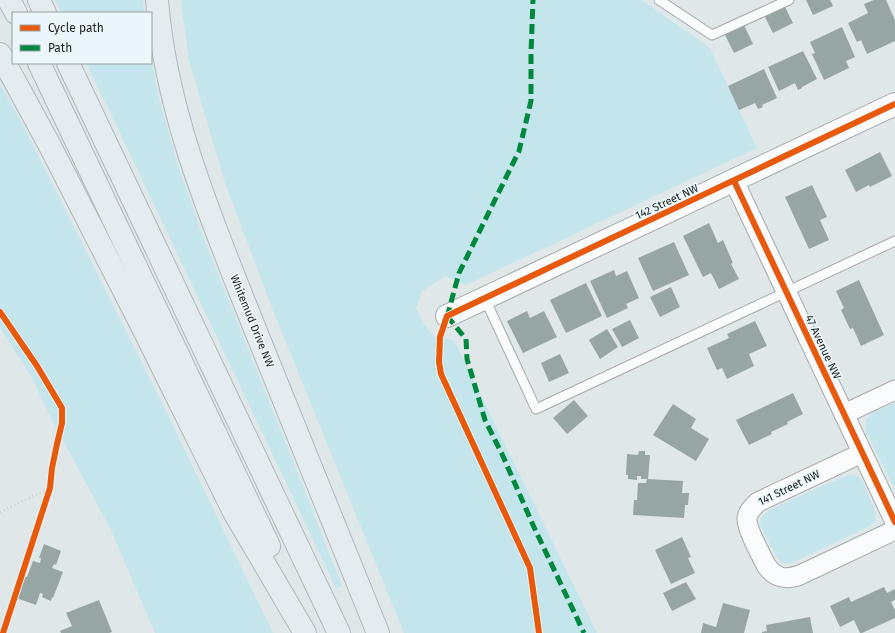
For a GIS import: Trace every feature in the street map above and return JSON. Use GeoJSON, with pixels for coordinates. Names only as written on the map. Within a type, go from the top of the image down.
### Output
{"type":"FeatureCollection","features":[{"type":"Feature","properties":{"kind":"highway"},"geometry":{"type":"LineString","coordinates":[[10,0],[16,12]]}},
{"type":"Feature","properties":{"kind":"highway"},"geometry":{"type":"LineString","coordinates":[[38,0],[44,12]]}},
{"type":"Feature","properties":{"kind":"highway","name":"Whitemud Drive NW"},"geometry":{"type":"LineString","coordinates":[[157,0],[166,63],[176,109],[207,207],[378,633]]}},
{"type":"Feature","properties":{"kind":"highway"},"geometry":{"type":"LineString","coordinates":[[0,54],[50,146],[234,512],[305,633]]}},
{"type":"Feature","properties":{"kind":"highway"},"geometry":{"type":"LineString","coordinates":[[39,64],[310,633]]}},
{"type":"Feature","properties":{"kind":"highway"},"geometry":{"type":"LineString","coordinates":[[68,64],[339,633]]}},
{"type":"Feature","properties":{"kind":"street","name":"142 Street NW"},"geometry":{"type":"LineString","coordinates":[[447,316],[895,104]]}},
{"type":"Feature","properties":{"kind":"street","name":"47 Avenue NW"},"geometry":{"type":"LineString","coordinates":[[734,181],[895,522]]}},
{"type":"Feature","properties":{"kind":"street"},"geometry":{"type":"LineString","coordinates":[[844,414],[895,390]]}},
{"type":"Feature","properties":{"kind":"street","name":"141 Street NW"},"geometry":{"type":"LineString","coordinates":[[862,453],[758,502],[747,515],[749,530],[770,570],[779,576],[787,578],[800,575],[895,530]]}},
{"type":"Feature","properties":{"kind":"lane"},"geometry":{"type":"LineString","coordinates":[[659,0],[712,35],[789,0]]}},
{"type":"Feature","properties":{"kind":"lane"},"geometry":{"type":"LineString","coordinates":[[485,299],[536,409],[895,241]]}},
{"type":"Feature","properties":{"kind":"path"},"geometry":{"type":"LineString","coordinates":[[0,512],[50,488]]}},
{"type":"Feature","properties":{"kind":"shaded area"},"geometry":{"type":"Polygon","coordinates":[[[55,0],[143,0],[144,12],[61,12],[55,0]]]}},
{"type":"Feature","properties":{"kind":"shaded area"},"geometry":{"type":"Polygon","coordinates":[[[181,0],[642,0],[710,48],[757,148],[466,285],[445,276],[422,291],[416,308],[424,324],[434,337],[454,340],[597,633],[404,633],[272,308],[225,183],[189,60],[181,0]]]}},
{"type":"Feature","properties":{"kind":"shaded area"},"geometry":{"type":"Polygon","coordinates":[[[152,62],[158,95],[178,166],[205,242],[342,586],[336,588],[86,64],[152,64],[152,62]]]}},
{"type":"Feature","properties":{"kind":"shaded area"},"geometry":{"type":"Polygon","coordinates":[[[0,84],[28,135],[166,411],[273,633],[155,633],[110,528],[48,412],[31,376],[0,328],[0,84]]]}},
{"type":"Feature","properties":{"kind":"shaded area"},"geometry":{"type":"Polygon","coordinates":[[[895,403],[895,490],[865,429],[866,420],[873,412],[895,403]]]}},
{"type":"Feature","properties":{"kind":"shaded area"},"geometry":{"type":"Polygon","coordinates":[[[854,474],[862,480],[875,511],[876,520],[868,527],[792,563],[782,563],[776,556],[761,526],[761,518],[769,510],[845,476],[854,474]]]}},
{"type":"Feature","properties":{"kind":"building"},"geometry":{"type":"Polygon","coordinates":[[[806,0],[830,0],[833,6],[813,15],[806,0]]]}},
{"type":"Feature","properties":{"kind":"building"},"geometry":{"type":"Polygon","coordinates":[[[874,0],[886,0],[895,20],[895,41],[867,54],[861,40],[857,42],[848,23],[868,13],[864,4],[874,0]]]}},
{"type":"Feature","properties":{"kind":"building"},"geometry":{"type":"Polygon","coordinates":[[[784,5],[793,23],[773,33],[764,15],[784,5]]]}},
{"type":"Feature","properties":{"kind":"building"},"geometry":{"type":"Polygon","coordinates":[[[744,25],[753,44],[734,53],[725,35],[744,25]]]}},
{"type":"Feature","properties":{"kind":"building"},"geometry":{"type":"Polygon","coordinates":[[[842,27],[855,57],[846,61],[849,68],[824,80],[812,54],[815,53],[810,42],[842,27]]]}},
{"type":"Feature","properties":{"kind":"building"},"geometry":{"type":"Polygon","coordinates":[[[803,51],[817,79],[798,90],[795,83],[779,91],[768,67],[803,51]]]}},
{"type":"Feature","properties":{"kind":"building"},"geometry":{"type":"Polygon","coordinates":[[[764,69],[777,98],[762,105],[763,107],[758,109],[755,103],[739,110],[728,86],[764,69]]]}},
{"type":"Feature","properties":{"kind":"building"},"geometry":{"type":"Polygon","coordinates":[[[880,152],[892,176],[856,192],[845,170],[880,152]]]}},
{"type":"Feature","properties":{"kind":"building"},"geometry":{"type":"Polygon","coordinates":[[[812,185],[827,217],[820,220],[829,240],[809,249],[785,197],[812,185]]]}},
{"type":"Feature","properties":{"kind":"building"},"geometry":{"type":"Polygon","coordinates":[[[709,223],[718,243],[723,240],[733,263],[731,264],[739,279],[719,289],[711,273],[703,277],[683,236],[709,223]]]}},
{"type":"Feature","properties":{"kind":"building"},"geometry":{"type":"Polygon","coordinates":[[[674,242],[689,275],[653,291],[638,258],[674,242]]]}},
{"type":"Feature","properties":{"kind":"building"},"geometry":{"type":"Polygon","coordinates":[[[614,270],[616,276],[627,271],[639,298],[626,304],[628,308],[607,318],[590,281],[614,270]]]}},
{"type":"Feature","properties":{"kind":"building"},"geometry":{"type":"Polygon","coordinates":[[[859,280],[884,335],[861,346],[853,328],[850,329],[841,310],[844,308],[836,291],[859,280]]]}},
{"type":"Feature","properties":{"kind":"building"},"geometry":{"type":"Polygon","coordinates":[[[586,283],[602,316],[566,333],[550,300],[586,283]]]}},
{"type":"Feature","properties":{"kind":"building"},"geometry":{"type":"Polygon","coordinates":[[[671,287],[680,307],[660,317],[650,297],[671,287]]]}},
{"type":"Feature","properties":{"kind":"building"},"geometry":{"type":"Polygon","coordinates":[[[527,311],[530,318],[544,311],[557,337],[523,353],[507,321],[527,311]]]}},
{"type":"Feature","properties":{"kind":"building"},"geometry":{"type":"Polygon","coordinates":[[[630,320],[639,338],[622,347],[612,329],[630,320]]]}},
{"type":"Feature","properties":{"kind":"building"},"geometry":{"type":"Polygon","coordinates":[[[755,321],[767,346],[749,354],[754,366],[727,379],[722,368],[717,370],[707,348],[729,338],[727,334],[755,321]]]}},
{"type":"Feature","properties":{"kind":"building"},"geometry":{"type":"Polygon","coordinates":[[[607,329],[618,347],[600,359],[589,340],[607,329]]]}},
{"type":"Feature","properties":{"kind":"building"},"geometry":{"type":"Polygon","coordinates":[[[560,354],[569,373],[549,382],[541,363],[560,354]]]}},
{"type":"Feature","properties":{"kind":"building"},"geometry":{"type":"Polygon","coordinates":[[[793,393],[803,414],[787,422],[788,424],[771,432],[772,434],[749,445],[736,420],[793,393]]]}},
{"type":"Feature","properties":{"kind":"building"},"geometry":{"type":"Polygon","coordinates":[[[574,400],[588,416],[567,434],[553,418],[574,400]]]}},
{"type":"Feature","properties":{"kind":"building"},"geometry":{"type":"Polygon","coordinates":[[[673,404],[696,419],[691,428],[709,439],[696,461],[653,435],[673,404]]]}},
{"type":"Feature","properties":{"kind":"building"},"geometry":{"type":"Polygon","coordinates":[[[639,451],[645,451],[645,455],[650,455],[648,479],[683,481],[682,493],[689,493],[688,505],[685,505],[684,518],[633,515],[634,500],[637,500],[638,483],[646,483],[647,479],[641,479],[641,476],[637,476],[637,480],[628,479],[628,475],[626,475],[627,454],[638,455],[639,451]]]}},
{"type":"Feature","properties":{"kind":"building"},"geometry":{"type":"Polygon","coordinates":[[[682,537],[691,557],[688,558],[695,573],[671,584],[655,550],[682,537]]]}},
{"type":"Feature","properties":{"kind":"building"},"geometry":{"type":"Polygon","coordinates":[[[44,544],[61,551],[56,565],[54,564],[52,568],[63,572],[51,601],[42,597],[43,594],[40,593],[36,605],[16,598],[24,576],[27,577],[33,561],[40,563],[41,558],[39,558],[44,544]]]}},
{"type":"Feature","properties":{"kind":"building"},"geometry":{"type":"Polygon","coordinates":[[[686,582],[696,599],[672,611],[663,593],[686,582]]]}},
{"type":"Feature","properties":{"kind":"building"},"geometry":{"type":"Polygon","coordinates":[[[884,587],[887,593],[895,589],[895,600],[891,602],[895,610],[895,618],[862,633],[860,633],[854,620],[840,627],[830,606],[849,597],[851,602],[884,587]]]}},
{"type":"Feature","properties":{"kind":"building"},"geometry":{"type":"Polygon","coordinates":[[[99,600],[112,632],[61,633],[60,631],[72,626],[66,613],[99,600]]]}},
{"type":"Feature","properties":{"kind":"building"},"geometry":{"type":"Polygon","coordinates":[[[723,603],[750,610],[744,633],[701,633],[703,623],[716,627],[723,603]]]}},
{"type":"Feature","properties":{"kind":"building"},"geometry":{"type":"Polygon","coordinates":[[[810,617],[813,633],[762,633],[767,631],[766,625],[810,617]]]}},
{"type":"Feature","properties":{"kind":"marked path"},"geometry":{"type":"LineString","coordinates":[[447,317],[459,273],[519,151],[531,101],[533,0]]}},
{"type":"Feature","properties":{"kind":"marked path"},"geometry":{"type":"LineString","coordinates":[[447,316],[466,339],[467,359],[485,420],[584,633]]}},
{"type":"Feature","properties":{"kind":"cycle path"},"geometry":{"type":"LineString","coordinates":[[539,633],[530,568],[441,374],[439,362],[440,337],[447,316],[895,104]]}},
{"type":"Feature","properties":{"kind":"cycle path"},"geometry":{"type":"LineString","coordinates":[[734,181],[895,522]]}},
{"type":"Feature","properties":{"kind":"cycle path"},"geometry":{"type":"LineString","coordinates":[[0,312],[37,366],[62,408],[62,423],[52,468],[50,488],[3,633]]}}]}
